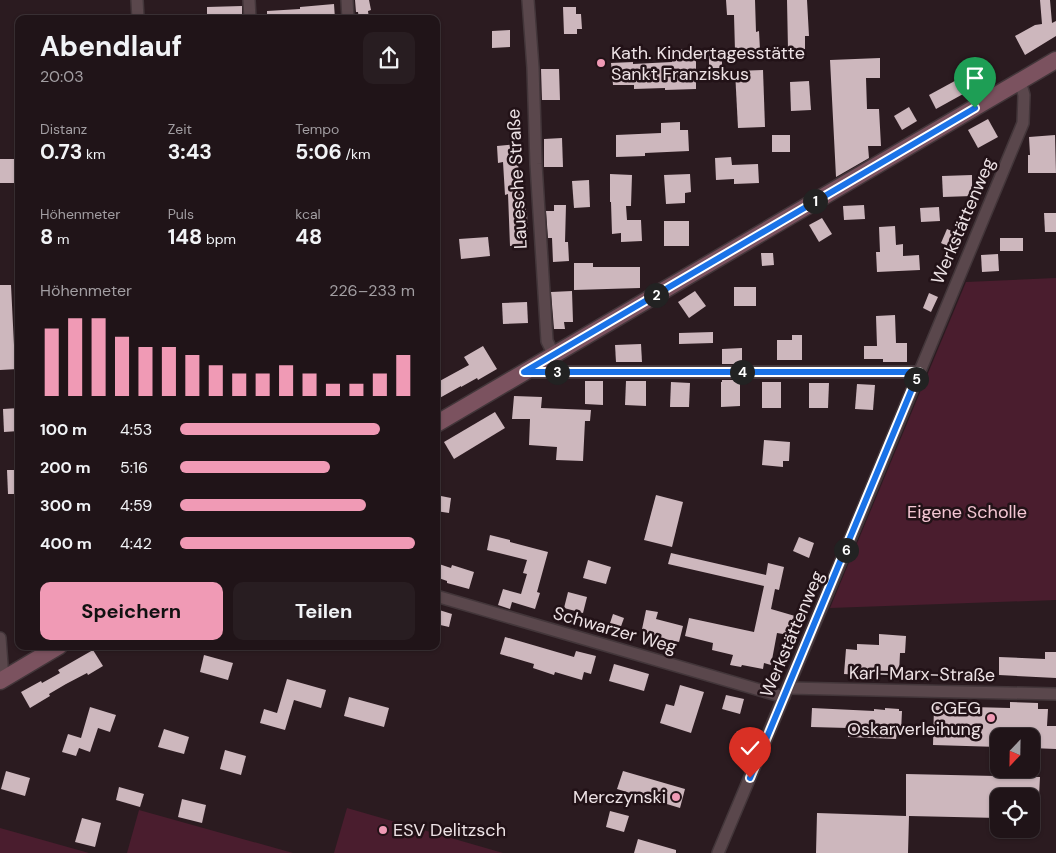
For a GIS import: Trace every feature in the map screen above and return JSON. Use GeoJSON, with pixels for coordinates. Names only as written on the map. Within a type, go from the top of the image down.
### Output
{"type":"FeatureCollection","features":[{"type":"Feature","properties":{"kind":"street"},"geometry":{"type":"LineString","coordinates":[[137,0],[138,15]]}},
{"type":"Feature","properties":{"kind":"street"},"geometry":{"type":"LineString","coordinates":[[249,0],[250,15]]}},
{"type":"Feature","properties":{"kind":"street"},"geometry":{"type":"LineString","coordinates":[[347,0],[348,15]]}},
{"type":"Feature","properties":{"kind":"street","name":"Lauesche Straße"},"geometry":{"type":"LineString","coordinates":[[528,0],[547,341],[554,354]]}},
{"type":"Feature","properties":{"kind":"street"},"geometry":{"type":"LineString","coordinates":[[440,422],[1056,60]]}},
{"type":"Feature","properties":{"kind":"street","name":"Werkstättenweg"},"geometry":{"type":"LineString","coordinates":[[718,853],[1023,122],[1024,95],[1020,81]]}},
{"type":"Feature","properties":{"kind":"street"},"geometry":{"type":"LineString","coordinates":[[524,372],[919,372]]}},
{"type":"Feature","properties":{"kind":"street","name":"Schwarzer Weg"},"geometry":{"type":"LineString","coordinates":[[440,597],[786,693]]}},
{"type":"Feature","properties":{"kind":"street"},"geometry":{"type":"LineString","coordinates":[[0,638],[1,680],[52,650]]}},
{"type":"Feature","properties":{"kind":"street","name":"Karl-Marx-Straße"},"geometry":{"type":"LineString","coordinates":[[786,693],[1056,694]]}},
{"type":"Feature","properties":{"kind":"green space","name":"Eigene Scholle"},"geometry":{"type":"Polygon","coordinates":[[[1056,278],[1056,600],[830,608],[966,282],[1056,278]]]}},
{"type":"Feature","properties":{"kind":"green space","name":"ESV Delitzsch"},"geometry":{"type":"Polygon","coordinates":[[[347,808],[503,853],[334,853],[347,808]]]}},
{"type":"Feature","properties":{"kind":"green space"},"geometry":{"type":"Polygon","coordinates":[[[139,810],[293,853],[127,853],[139,810]]]}},
{"type":"Feature","properties":{"kind":"green space"},"geometry":{"type":"Polygon","coordinates":[[[0,828],[89,853],[0,853],[0,828]]]}},
{"type":"Feature","properties":{"kind":"building"},"geometry":{"type":"Polygon","coordinates":[[[355,0],[369,0],[371,10],[368,11],[368,15],[358,15],[358,12],[356,12],[355,0]]]}},
{"type":"Feature","properties":{"kind":"building"},"geometry":{"type":"Polygon","coordinates":[[[726,0],[755,0],[756,32],[759,31],[760,50],[735,51],[734,15],[727,15],[726,0]]]}},
{"type":"Feature","properties":{"kind":"building"},"geometry":{"type":"Polygon","coordinates":[[[787,0],[807,0],[809,36],[805,36],[805,49],[788,50],[787,0]]]}},
{"type":"Feature","properties":{"kind":"building"},"geometry":{"type":"Polygon","coordinates":[[[1040,0],[1050,0],[1052,23],[1056,21],[1056,36],[1025,55],[1015,36],[1035,25],[1042,24],[1040,0]]]}},
{"type":"Feature","properties":{"kind":"building"},"geometry":{"type":"Polygon","coordinates":[[[334,4],[335,15],[267,15],[267,11],[300,9],[300,7],[334,4]]]}},
{"type":"Feature","properties":{"kind":"building"},"geometry":{"type":"Polygon","coordinates":[[[242,6],[242,15],[207,15],[207,7],[242,6]]]}},
{"type":"Feature","properties":{"kind":"building"},"geometry":{"type":"Polygon","coordinates":[[[563,7],[576,7],[576,14],[581,14],[582,29],[577,29],[577,34],[564,34],[563,7]]]}},
{"type":"Feature","properties":{"kind":"building"},"geometry":{"type":"Polygon","coordinates":[[[510,30],[510,47],[492,48],[492,31],[510,30]]]}},
{"type":"Feature","properties":{"kind":"building"},"geometry":{"type":"Polygon","coordinates":[[[671,49],[686,49],[687,59],[696,59],[696,89],[634,89],[634,85],[613,85],[611,63],[672,62],[671,49]]]}},
{"type":"Feature","properties":{"kind":"building"},"geometry":{"type":"Polygon","coordinates":[[[709,56],[722,56],[722,68],[709,68],[709,56]]]}},
{"type":"Feature","properties":{"kind":"building"},"geometry":{"type":"Polygon","coordinates":[[[880,58],[880,78],[866,78],[867,109],[879,109],[881,146],[868,146],[869,158],[836,177],[830,60],[880,58]]]}},
{"type":"Feature","properties":{"kind":"building"},"geometry":{"type":"Polygon","coordinates":[[[541,69],[559,69],[560,100],[542,100],[541,69]]]}},
{"type":"Feature","properties":{"kind":"building"},"geometry":{"type":"Polygon","coordinates":[[[763,70],[765,127],[738,128],[735,71],[763,70]]]}},
{"type":"Feature","properties":{"kind":"building"},"geometry":{"type":"Polygon","coordinates":[[[975,70],[983,83],[936,109],[929,95],[975,70]]]}},
{"type":"Feature","properties":{"kind":"building"},"geometry":{"type":"Polygon","coordinates":[[[809,81],[811,110],[791,111],[790,82],[809,81]]]}},
{"type":"Feature","properties":{"kind":"building"},"geometry":{"type":"Polygon","coordinates":[[[909,107],[917,121],[902,130],[894,116],[909,107]]]}},
{"type":"Feature","properties":{"kind":"building"},"geometry":{"type":"Polygon","coordinates":[[[988,119],[998,137],[978,148],[968,130],[988,119]]]}},
{"type":"Feature","properties":{"kind":"building"},"geometry":{"type":"Polygon","coordinates":[[[680,122],[680,130],[688,130],[689,151],[645,153],[645,156],[616,157],[616,135],[661,133],[661,123],[680,122]]]}},
{"type":"Feature","properties":{"kind":"building"},"geometry":{"type":"Polygon","coordinates":[[[772,135],[790,135],[790,152],[772,152],[772,135]]]}},
{"type":"Feature","properties":{"kind":"building"},"geometry":{"type":"Polygon","coordinates":[[[1055,135],[1056,173],[1028,173],[1029,137],[1055,135]]]}},
{"type":"Feature","properties":{"kind":"building"},"geometry":{"type":"Polygon","coordinates":[[[562,138],[563,167],[544,167],[544,139],[562,138]]]}},
{"type":"Feature","properties":{"kind":"building"},"geometry":{"type":"Polygon","coordinates":[[[517,144],[519,178],[523,177],[527,211],[528,245],[510,246],[508,194],[505,195],[503,162],[498,163],[497,146],[517,144]]]}},
{"type":"Feature","properties":{"kind":"building"},"geometry":{"type":"Polygon","coordinates":[[[731,157],[732,165],[758,164],[759,183],[734,184],[734,179],[716,180],[715,158],[731,157]]]}},
{"type":"Feature","properties":{"kind":"building"},"geometry":{"type":"Polygon","coordinates":[[[0,159],[15,159],[15,183],[0,183],[0,159]]]}},
{"type":"Feature","properties":{"kind":"building"},"geometry":{"type":"Polygon","coordinates":[[[610,174],[632,175],[631,206],[626,206],[627,220],[641,220],[642,241],[621,242],[621,233],[612,234],[610,174]]]}},
{"type":"Feature","properties":{"kind":"building"},"geometry":{"type":"Polygon","coordinates":[[[690,174],[691,192],[685,193],[685,203],[666,204],[664,175],[690,174]]]}},
{"type":"Feature","properties":{"kind":"building"},"geometry":{"type":"Polygon","coordinates":[[[972,175],[972,196],[943,197],[942,176],[972,175]]]}},
{"type":"Feature","properties":{"kind":"building"},"geometry":{"type":"Polygon","coordinates":[[[589,180],[590,207],[574,208],[572,181],[589,180]]]}},
{"type":"Feature","properties":{"kind":"building"},"geometry":{"type":"Polygon","coordinates":[[[554,205],[566,205],[565,242],[568,242],[569,261],[553,262],[552,238],[548,238],[546,211],[554,211],[554,205]]]}},
{"type":"Feature","properties":{"kind":"building"},"geometry":{"type":"Polygon","coordinates":[[[864,205],[865,219],[844,220],[843,206],[864,205]]]}},
{"type":"Feature","properties":{"kind":"building"},"geometry":{"type":"Polygon","coordinates":[[[939,207],[940,221],[921,222],[920,208],[939,207]]]}},
{"type":"Feature","properties":{"kind":"building"},"geometry":{"type":"Polygon","coordinates":[[[1044,213],[1056,213],[1056,232],[1045,232],[1044,213]]]}},
{"type":"Feature","properties":{"kind":"building"},"geometry":{"type":"Polygon","coordinates":[[[822,218],[832,234],[819,242],[809,225],[822,218]]]}},
{"type":"Feature","properties":{"kind":"building"},"geometry":{"type":"Polygon","coordinates":[[[664,221],[689,221],[689,246],[664,246],[664,221]]]}},
{"type":"Feature","properties":{"kind":"building"},"geometry":{"type":"Polygon","coordinates":[[[895,226],[896,245],[903,244],[903,256],[919,255],[920,270],[877,272],[876,252],[880,252],[879,227],[895,226]]]}},
{"type":"Feature","properties":{"kind":"building"},"geometry":{"type":"Polygon","coordinates":[[[947,229],[961,235],[955,250],[941,243],[947,229]]]}},
{"type":"Feature","properties":{"kind":"building"},"geometry":{"type":"Polygon","coordinates":[[[488,237],[490,256],[461,259],[459,239],[488,237]]]}},
{"type":"Feature","properties":{"kind":"building"},"geometry":{"type":"Polygon","coordinates":[[[1000,238],[1023,238],[1023,251],[1000,251],[1000,238]]]}},
{"type":"Feature","properties":{"kind":"building"},"geometry":{"type":"Polygon","coordinates":[[[761,253],[773,253],[774,265],[762,266],[761,253]]]}},
{"type":"Feature","properties":{"kind":"building"},"geometry":{"type":"Polygon","coordinates":[[[998,254],[999,271],[982,272],[981,255],[998,254]]]}},
{"type":"Feature","properties":{"kind":"building"},"geometry":{"type":"Polygon","coordinates":[[[574,263],[593,263],[593,267],[640,267],[640,288],[574,290],[574,263]]]}},
{"type":"Feature","properties":{"kind":"building"},"geometry":{"type":"Polygon","coordinates":[[[0,285],[11,285],[15,369],[0,370],[0,285]]]}},
{"type":"Feature","properties":{"kind":"building"},"geometry":{"type":"Polygon","coordinates":[[[734,287],[756,287],[756,306],[734,306],[734,287]]]}},
{"type":"Feature","properties":{"kind":"building"},"geometry":{"type":"Polygon","coordinates":[[[572,291],[573,322],[564,322],[565,329],[554,329],[551,292],[572,291]]]}},
{"type":"Feature","properties":{"kind":"building"},"geometry":{"type":"Polygon","coordinates":[[[695,291],[706,306],[689,318],[678,302],[695,291]]]}},
{"type":"Feature","properties":{"kind":"building"},"geometry":{"type":"Polygon","coordinates":[[[929,293],[938,297],[931,312],[923,308],[929,293]]]}},
{"type":"Feature","properties":{"kind":"building"},"geometry":{"type":"Polygon","coordinates":[[[527,302],[528,323],[503,324],[502,303],[527,302]]]}},
{"type":"Feature","properties":{"kind":"building"},"geometry":{"type":"Polygon","coordinates":[[[895,315],[896,343],[907,343],[907,362],[883,362],[883,359],[864,359],[864,346],[877,346],[876,316],[895,315]]]}},
{"type":"Feature","properties":{"kind":"building"},"geometry":{"type":"Polygon","coordinates":[[[713,332],[713,343],[679,344],[679,333],[713,332]]]}},
{"type":"Feature","properties":{"kind":"building"},"geometry":{"type":"Polygon","coordinates":[[[792,335],[802,335],[802,360],[777,360],[777,340],[792,340],[792,335]]]}},
{"type":"Feature","properties":{"kind":"building"},"geometry":{"type":"Polygon","coordinates":[[[641,344],[642,362],[616,362],[615,345],[641,344]]]}},
{"type":"Feature","properties":{"kind":"building"},"geometry":{"type":"Polygon","coordinates":[[[483,346],[497,369],[440,398],[440,381],[469,365],[464,357],[483,346]]]}},
{"type":"Feature","properties":{"kind":"building"},"geometry":{"type":"Polygon","coordinates":[[[742,348],[742,364],[722,364],[722,349],[742,348]]]}},
{"type":"Feature","properties":{"kind":"building"},"geometry":{"type":"Polygon","coordinates":[[[722,380],[740,380],[740,406],[721,407],[722,380]]]}},
{"type":"Feature","properties":{"kind":"building"},"geometry":{"type":"Polygon","coordinates":[[[585,381],[603,381],[603,405],[585,404],[585,381]]]}},
{"type":"Feature","properties":{"kind":"building"},"geometry":{"type":"Polygon","coordinates":[[[626,381],[646,381],[646,406],[625,405],[626,381]]]}},
{"type":"Feature","properties":{"kind":"building"},"geometry":{"type":"Polygon","coordinates":[[[671,382],[690,383],[689,407],[670,407],[671,382]]]}},
{"type":"Feature","properties":{"kind":"building"},"geometry":{"type":"Polygon","coordinates":[[[762,382],[781,382],[781,408],[762,408],[762,382]]]}},
{"type":"Feature","properties":{"kind":"building"},"geometry":{"type":"Polygon","coordinates":[[[809,383],[829,383],[828,408],[809,408],[809,383]]]}},
{"type":"Feature","properties":{"kind":"building"},"geometry":{"type":"Polygon","coordinates":[[[857,384],[875,385],[873,410],[855,409],[857,384]]]}},
{"type":"Feature","properties":{"kind":"building"},"geometry":{"type":"Polygon","coordinates":[[[514,396],[542,397],[541,408],[591,410],[590,421],[585,421],[583,461],[556,460],[557,447],[529,445],[530,419],[512,419],[514,396]]]}},
{"type":"Feature","properties":{"kind":"building"},"geometry":{"type":"Polygon","coordinates":[[[15,408],[15,431],[4,432],[3,409],[15,408]]]}},
{"type":"Feature","properties":{"kind":"building"},"geometry":{"type":"Polygon","coordinates":[[[495,412],[505,428],[454,459],[444,442],[495,412]]]}},
{"type":"Feature","properties":{"kind":"building"},"geometry":{"type":"Polygon","coordinates":[[[764,440],[790,442],[789,461],[783,461],[783,467],[762,465],[764,440]]]}},
{"type":"Feature","properties":{"kind":"building"},"geometry":{"type":"Polygon","coordinates":[[[7,470],[15,470],[15,494],[8,494],[7,470]]]}},
{"type":"Feature","properties":{"kind":"building"},"geometry":{"type":"Polygon","coordinates":[[[656,495],[683,502],[672,547],[644,540],[656,495]]]}},
{"type":"Feature","properties":{"kind":"building"},"geometry":{"type":"Polygon","coordinates":[[[440,496],[451,498],[449,513],[440,512],[440,496]]]}},
{"type":"Feature","properties":{"kind":"building"},"geometry":{"type":"Polygon","coordinates":[[[490,535],[548,552],[537,592],[540,593],[535,609],[512,602],[510,609],[498,605],[503,589],[521,594],[527,574],[523,573],[527,560],[487,550],[490,535]]]}},
{"type":"Feature","properties":{"kind":"building"},"geometry":{"type":"Polygon","coordinates":[[[799,537],[814,543],[809,558],[793,551],[799,537]]]}},
{"type":"Feature","properties":{"kind":"building"},"geometry":{"type":"Polygon","coordinates":[[[671,553],[766,575],[768,563],[784,567],[779,590],[775,589],[771,609],[795,616],[789,635],[777,633],[771,665],[764,663],[763,669],[730,665],[733,655],[712,650],[713,643],[685,636],[689,618],[754,632],[764,586],[668,564],[671,553]]]}},
{"type":"Feature","properties":{"kind":"building"},"geometry":{"type":"Polygon","coordinates":[[[588,560],[611,567],[606,584],[583,578],[588,560]]]}},
{"type":"Feature","properties":{"kind":"building"},"geometry":{"type":"Polygon","coordinates":[[[440,564],[451,568],[452,565],[474,572],[469,589],[447,583],[447,581],[440,578],[440,564]]]}},
{"type":"Feature","properties":{"kind":"building"},"geometry":{"type":"Polygon","coordinates":[[[568,592],[587,597],[583,613],[564,608],[568,592]]]}},
{"type":"Feature","properties":{"kind":"building"},"geometry":{"type":"Polygon","coordinates":[[[440,610],[452,614],[449,627],[440,625],[440,610]]]}},
{"type":"Feature","properties":{"kind":"building"},"geometry":{"type":"Polygon","coordinates":[[[646,610],[658,612],[656,619],[683,626],[679,642],[641,634],[646,610]]]}},
{"type":"Feature","properties":{"kind":"building"},"geometry":{"type":"Polygon","coordinates":[[[613,614],[624,618],[619,632],[608,629],[613,614]]]}},
{"type":"Feature","properties":{"kind":"building"},"geometry":{"type":"Polygon","coordinates":[[[879,634],[906,636],[905,653],[900,653],[899,674],[844,674],[846,649],[857,650],[857,644],[879,645],[879,634]]]}},
{"type":"Feature","properties":{"kind":"building"},"geometry":{"type":"Polygon","coordinates":[[[505,637],[574,657],[576,651],[596,656],[591,674],[584,672],[582,680],[555,672],[554,675],[533,668],[534,664],[500,654],[505,637]]]}},
{"type":"Feature","properties":{"kind":"building"},"geometry":{"type":"Polygon","coordinates":[[[93,650],[103,666],[88,675],[87,673],[66,684],[30,708],[21,692],[60,673],[58,670],[93,650]]]}},
{"type":"Feature","properties":{"kind":"building"},"geometry":{"type":"Polygon","coordinates":[[[1045,652],[1056,652],[1056,678],[999,675],[999,657],[1045,659],[1045,652]]]}},
{"type":"Feature","properties":{"kind":"building"},"geometry":{"type":"Polygon","coordinates":[[[204,655],[233,663],[228,680],[200,672],[204,655]]]}},
{"type":"Feature","properties":{"kind":"building"},"geometry":{"type":"Polygon","coordinates":[[[614,664],[649,674],[644,691],[609,681],[614,664]]]}},
{"type":"Feature","properties":{"kind":"building"},"geometry":{"type":"Polygon","coordinates":[[[287,679],[326,690],[321,708],[294,700],[285,730],[260,723],[264,709],[277,713],[287,679]]]}},
{"type":"Feature","properties":{"kind":"building"},"geometry":{"type":"Polygon","coordinates":[[[680,685],[704,692],[691,733],[660,723],[666,704],[674,706],[680,685]]]}},
{"type":"Feature","properties":{"kind":"building"},"geometry":{"type":"Polygon","coordinates":[[[726,695],[744,699],[740,714],[722,709],[726,695]]]}},
{"type":"Feature","properties":{"kind":"building"},"geometry":{"type":"Polygon","coordinates":[[[349,697],[389,708],[384,727],[344,716],[349,697]]]}},
{"type":"Feature","properties":{"kind":"building","name":"CGEG Oskarverleihung"},"geometry":{"type":"Polygon","coordinates":[[[1010,702],[1038,703],[1038,709],[1048,709],[1047,726],[1056,726],[1056,749],[1040,748],[1040,728],[990,728],[990,747],[933,745],[934,706],[1010,708],[1010,702]]]}},
{"type":"Feature","properties":{"kind":"building"},"geometry":{"type":"Polygon","coordinates":[[[90,707],[116,715],[110,732],[98,728],[90,752],[79,748],[76,756],[62,752],[68,734],[81,738],[90,707]]]}},
{"type":"Feature","properties":{"kind":"building"},"geometry":{"type":"Polygon","coordinates":[[[812,708],[874,711],[874,709],[885,710],[885,708],[899,709],[899,711],[902,711],[901,732],[897,732],[896,739],[848,737],[848,728],[811,727],[812,708]]]}},
{"type":"Feature","properties":{"kind":"building"},"geometry":{"type":"Polygon","coordinates":[[[164,729],[189,737],[184,754],[158,747],[164,729]]]}},
{"type":"Feature","properties":{"kind":"building"},"geometry":{"type":"Polygon","coordinates":[[[737,731],[753,737],[746,755],[730,749],[737,731]]]}},
{"type":"Feature","properties":{"kind":"building"},"geometry":{"type":"Polygon","coordinates":[[[225,750],[246,756],[241,775],[220,769],[225,750]]]}},
{"type":"Feature","properties":{"kind":"building"},"geometry":{"type":"Polygon","coordinates":[[[6,771],[30,778],[25,796],[1,789],[6,771]]]}},
{"type":"Feature","properties":{"kind":"building"},"geometry":{"type":"Polygon","coordinates":[[[623,771],[685,789],[680,808],[617,789],[623,771]]]}},
{"type":"Feature","properties":{"kind":"building"},"geometry":{"type":"Polygon","coordinates":[[[906,774],[1040,778],[1039,788],[990,788],[990,818],[909,816],[908,853],[816,853],[817,813],[906,816],[906,774]]]}},
{"type":"Feature","properties":{"kind":"building"},"geometry":{"type":"Polygon","coordinates":[[[119,787],[144,794],[140,807],[116,800],[119,787]]]}},
{"type":"Feature","properties":{"kind":"building"},"geometry":{"type":"Polygon","coordinates":[[[182,799],[206,805],[202,823],[178,817],[182,799]]]}},
{"type":"Feature","properties":{"kind":"building"},"geometry":{"type":"Polygon","coordinates":[[[610,811],[629,816],[624,832],[606,827],[610,811]]]}},
{"type":"Feature","properties":{"kind":"building"},"geometry":{"type":"Polygon","coordinates":[[[82,818],[101,823],[95,847],[75,842],[82,818]]]}},
{"type":"Feature","properties":{"kind":"building"},"geometry":{"type":"Polygon","coordinates":[[[638,839],[676,850],[676,853],[634,853],[638,839]]]}},
{"type":"Feature","properties":{"kind":"place","name":"Kath. Kindertagesstätte Sankt Franziskus"},"geometry":{"type":"Point","coordinates":[601,63]}},
{"type":"Feature","properties":{"kind":"place","name":"CGEG Oskarverleihung"},"geometry":{"type":"Point","coordinates":[991,718]}},
{"type":"Feature","properties":{"kind":"place","name":"Merczynski"},"geometry":{"type":"Point","coordinates":[676,797]}},
{"type":"Feature","properties":{"kind":"place","name":"ESV Delitzsch"},"geometry":{"type":"Point","coordinates":[383,830]}},
{"type":"Feature","properties":{"kind":"route"},"geometry":{"type":"LineString","coordinates":[[750,778],[919,372],[524,372],[975,108]]}}]}
